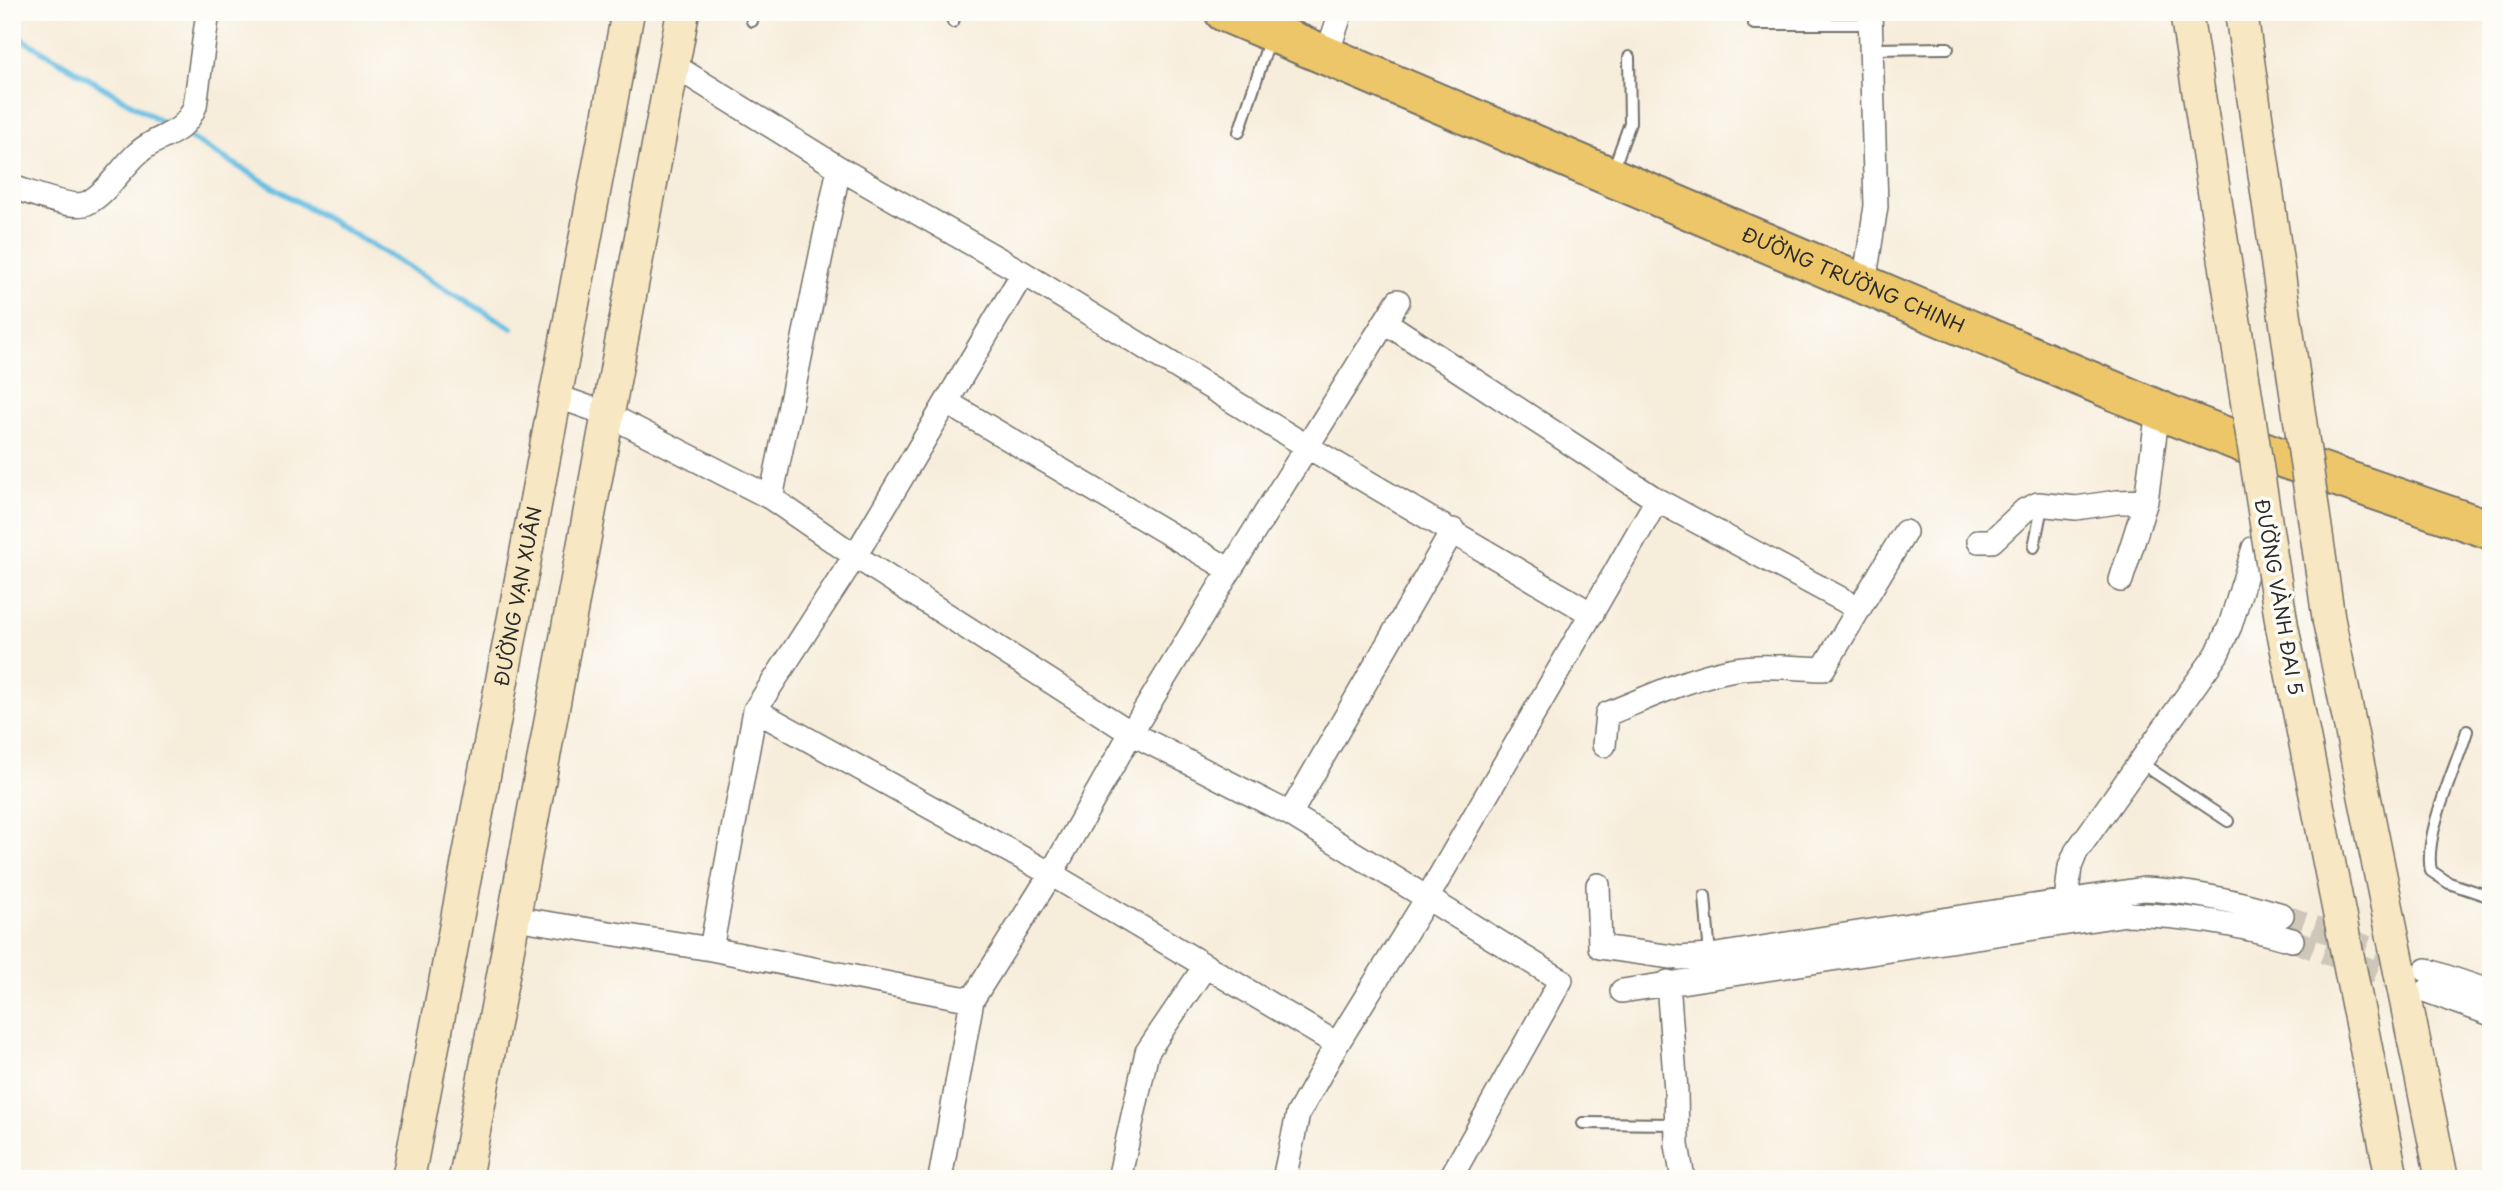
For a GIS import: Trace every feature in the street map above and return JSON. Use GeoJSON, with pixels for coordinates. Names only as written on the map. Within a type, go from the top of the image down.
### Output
{"type":"FeatureCollection","features":[{"type":"Feature","properties":{"kind":"highway","name":"ĐƯỜNG TRƯỜNG CHINH"},"geometry":{"type":"LineString","coordinates":[[1224,12],[2158,410],[2279,457],[2491,530]]}},
{"type":"Feature","properties":{"kind":"street"},"geometry":{"type":"LineString","coordinates":[[12,187],[72,204],[86,203],[140,151],[179,130],[195,106],[208,12]]}},
{"type":"Feature","properties":{"kind":"street","name":"ĐƯỜNG VẠN XUÂN"},"geometry":{"type":"LineString","coordinates":[[408,1179],[628,12]]}},
{"type":"Feature","properties":{"kind":"street"},"geometry":{"type":"LineString","coordinates":[[465,1179],[683,12]]}},
{"type":"Feature","properties":{"kind":"street"},"geometry":{"type":"LineString","coordinates":[[1327,54],[1341,12]]}},
{"type":"Feature","properties":{"kind":"street","name":"ĐƯỜNG VÀNH ĐAI 5"},"geometry":{"type":"LineString","coordinates":[[2186,12],[2282,626],[2392,1179]]}},
{"type":"Feature","properties":{"kind":"street"},"geometry":{"type":"LineString","coordinates":[[2241,12],[2329,621],[2442,1179]]}},
{"type":"Feature","properties":{"kind":"street"},"geometry":{"type":"LineString","coordinates":[[1864,284],[1876,206],[1870,18]]}},
{"type":"Feature","properties":{"kind":"street"},"geometry":{"type":"LineString","coordinates":[[673,65],[839,168],[1023,273],[1308,447],[1592,614]]}},
{"type":"Feature","properties":{"kind":"street"},"geometry":{"type":"LineString","coordinates":[[771,498],[839,168]]}},
{"type":"Feature","properties":{"kind":"street"},"geometry":{"type":"LineString","coordinates":[[711,948],[755,710],[856,556],[1023,273]]}},
{"type":"Feature","properties":{"kind":"street"},"geometry":{"type":"LineString","coordinates":[[940,1179],[972,1000],[1051,874],[1131,733],[1230,570],[1398,301]]}},
{"type":"Feature","properties":{"kind":"street"},"geometry":{"type":"LineString","coordinates":[[1384,322],[1657,500],[1858,608]]}},
{"type":"Feature","properties":{"kind":"street"},"geometry":{"type":"LineString","coordinates":[[556,396],[607,414],[771,498],[856,556],[1131,733],[1290,814],[1426,900],[1561,980],[1450,1179]]}},
{"type":"Feature","properties":{"kind":"street"},"geometry":{"type":"LineString","coordinates":[[948,403],[1230,570]]}},
{"type":"Feature","properties":{"kind":"street"},"geometry":{"type":"LineString","coordinates":[[2122,580],[2146,501],[2158,410]]}},
{"type":"Feature","properties":{"kind":"street"},"geometry":{"type":"LineString","coordinates":[[1284,1179],[1298,1114],[1337,1044],[1426,900],[1657,500]]}},
{"type":"Feature","properties":{"kind":"street"},"geometry":{"type":"LineString","coordinates":[[1979,541],[1992,541],[2025,510],[2038,504],[2076,508],[2146,501]]}},
{"type":"Feature","properties":{"kind":"street"},"geometry":{"type":"LineString","coordinates":[[1290,814],[1452,530]]}},
{"type":"Feature","properties":{"kind":"street"},"geometry":{"type":"LineString","coordinates":[[1604,746],[1608,714],[1656,695],[1731,670],[1777,667],[1823,669],[1905,532]]}},
{"type":"Feature","properties":{"kind":"street"},"geometry":{"type":"LineString","coordinates":[[2066,901],[2070,867],[2076,852],[2217,654],[2230,626],[2254,548]]}},
{"type":"Feature","properties":{"kind":"street"},"geometry":{"type":"LineString","coordinates":[[755,710],[1051,874],[1204,968],[1337,1044]]}},
{"type":"Feature","properties":{"kind":"street"},"geometry":{"type":"LineString","coordinates":[[1598,885],[1600,947],[1679,958],[1710,956],[2144,889],[2183,891],[2282,915]]}},
{"type":"Feature","properties":{"kind":"street"},"geometry":{"type":"LineString","coordinates":[[1622,991],[2127,914],[2193,917],[2240,925],[2292,940]]}},
{"type":"Feature","properties":{"kind":"street"},"geometry":{"type":"LineString","coordinates":[[514,918],[711,948],[972,1000]]}},
{"type":"Feature","properties":{"kind":"street"},"geometry":{"type":"LineString","coordinates":[[1119,1179],[1147,1052],[1204,968]]}},
{"type":"Feature","properties":{"kind":"street"},"geometry":{"type":"LineString","coordinates":[[2491,992],[2426,981],[2491,1014]]}},
{"type":"Feature","properties":{"kind":"street"},"geometry":{"type":"LineString","coordinates":[[1668,982],[1676,1124],[1683,1179]]}},
{"type":"Feature","properties":{"kind":"lane"},"geometry":{"type":"LineString","coordinates":[[1754,24],[1870,18]]}},
{"type":"Feature","properties":{"kind":"lane"},"geometry":{"type":"LineString","coordinates":[[1239,132],[1272,32]]}},
{"type":"Feature","properties":{"kind":"lane"},"geometry":{"type":"LineString","coordinates":[[1871,49],[1948,48]]}},
{"type":"Feature","properties":{"kind":"lane"},"geometry":{"type":"LineString","coordinates":[[1611,176],[1630,123],[1629,57]]}},
{"type":"Feature","properties":{"kind":"lane"},"geometry":{"type":"LineString","coordinates":[[2034,547],[2041,512],[2051,504]]}},
{"type":"Feature","properties":{"kind":"lane"},"geometry":{"type":"LineString","coordinates":[[2467,731],[2434,828],[2428,855],[2431,871],[2449,883],[2491,897]]}},
{"type":"Feature","properties":{"kind":"lane"},"geometry":{"type":"LineString","coordinates":[[2141,763],[2228,821]]}},
{"type":"Feature","properties":{"kind":"lane"},"geometry":{"type":"LineString","coordinates":[[1705,896],[1710,956]]}},
{"type":"Feature","properties":{"kind":"lane"},"geometry":{"type":"LineString","coordinates":[[1583,1124],[1676,1124]]}},
{"type":"Feature","properties":{"kind":"waterway"},"geometry":{"type":"LineString","coordinates":[[12,33],[170,127]]}},
{"type":"Feature","properties":{"kind":"waterway"},"geometry":{"type":"LineString","coordinates":[[180,132],[512,328]]}},
{"type":"Feature","properties":{"kind":"tunnel"},"geometry":{"type":"LineString","coordinates":[[2282,915],[2407,962]]}},
{"type":"Feature","properties":{"kind":"tunnel"},"geometry":{"type":"LineString","coordinates":[[2292,940],[2413,986]]}}]}
